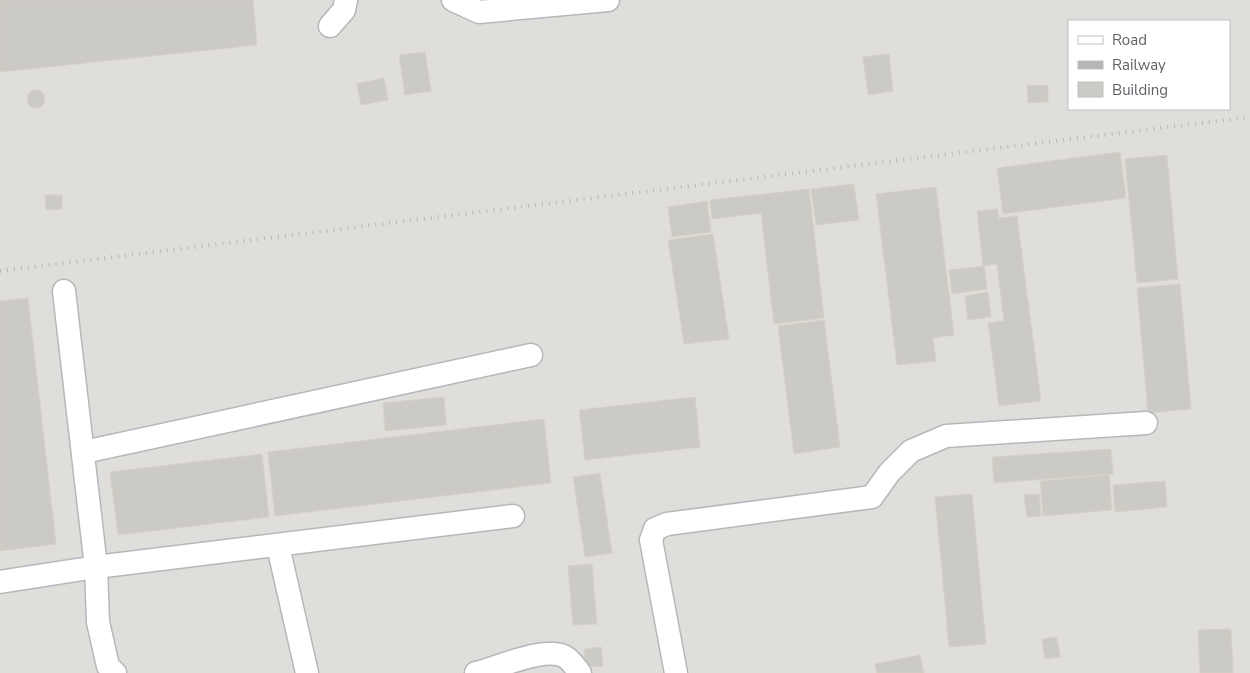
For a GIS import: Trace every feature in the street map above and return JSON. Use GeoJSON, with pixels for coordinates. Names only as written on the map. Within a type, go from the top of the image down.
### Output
{"type":"FeatureCollection","features":[{"type":"Feature","properties":{"kind":"street"},"geometry":{"type":"LineString","coordinates":[[330,26],[344,10],[346,0]]}},
{"type":"Feature","properties":{"kind":"street"},"geometry":{"type":"LineString","coordinates":[[453,0],[479,12],[608,0]]}},
{"type":"Feature","properties":{"kind":"street"},"geometry":{"type":"LineString","coordinates":[[64,291],[96,567],[98,622],[108,666],[115,673]]}},
{"type":"Feature","properties":{"kind":"street"},"geometry":{"type":"LineString","coordinates":[[84,452],[531,355]]}},
{"type":"Feature","properties":{"kind":"street"},"geometry":{"type":"LineString","coordinates":[[676,673],[651,540],[655,529],[667,524],[872,497],[889,473],[911,451],[946,436],[1146,423]]}},
{"type":"Feature","properties":{"kind":"street"},"geometry":{"type":"LineString","coordinates":[[0,582],[96,567],[513,516]]}},
{"type":"Feature","properties":{"kind":"street"},"geometry":{"type":"LineString","coordinates":[[278,546],[306,673]]}},
{"type":"Feature","properties":{"kind":"street"},"geometry":{"type":"LineString","coordinates":[[476,673],[516,659],[557,653],[567,658],[580,673]]}},
{"type":"Feature","properties":{"kind":"shaded area"},"geometry":{"type":"Polygon","coordinates":[[[0,0],[1250,0],[1250,673],[0,673],[0,0]]]}},
{"type":"Feature","properties":{"kind":"building"},"geometry":{"type":"Polygon","coordinates":[[[0,0],[253,0],[257,45],[0,72],[0,0]]]}},
{"type":"Feature","properties":{"kind":"building"},"geometry":{"type":"Polygon","coordinates":[[[425,52],[431,91],[405,95],[399,55],[425,52]]]}},
{"type":"Feature","properties":{"kind":"building"},"geometry":{"type":"Polygon","coordinates":[[[889,54],[893,91],[868,95],[863,57],[889,54]]]}},
{"type":"Feature","properties":{"kind":"building"},"geometry":{"type":"Polygon","coordinates":[[[384,78],[388,100],[361,105],[357,84],[384,78]]]}},
{"type":"Feature","properties":{"kind":"building"},"geometry":{"type":"Polygon","coordinates":[[[1048,85],[1048,102],[1028,103],[1027,86],[1048,85]]]}},
{"type":"Feature","properties":{"kind":"building"},"geometry":{"type":"Polygon","coordinates":[[[32,90],[40,90],[45,95],[43,106],[32,108],[27,103],[27,95],[32,90]]]}},
{"type":"Feature","properties":{"kind":"building"},"geometry":{"type":"Polygon","coordinates":[[[1120,152],[1126,198],[1003,214],[997,168],[1120,152]]]}},
{"type":"Feature","properties":{"kind":"building"},"geometry":{"type":"Polygon","coordinates":[[[1167,155],[1178,279],[1137,283],[1125,159],[1167,155]]]}},
{"type":"Feature","properties":{"kind":"building"},"geometry":{"type":"Polygon","coordinates":[[[854,184],[859,220],[816,225],[811,189],[854,184]]]}},
{"type":"Feature","properties":{"kind":"building"},"geometry":{"type":"Polygon","coordinates":[[[936,187],[954,335],[933,338],[936,361],[897,365],[876,194],[936,187]]]}},
{"type":"Feature","properties":{"kind":"building"},"geometry":{"type":"Polygon","coordinates":[[[809,189],[824,318],[774,324],[761,213],[712,219],[710,200],[809,189]]]}},
{"type":"Feature","properties":{"kind":"building"},"geometry":{"type":"Polygon","coordinates":[[[45,195],[62,195],[62,209],[46,210],[45,195]]]}},
{"type":"Feature","properties":{"kind":"building"},"geometry":{"type":"Polygon","coordinates":[[[707,201],[711,232],[672,237],[668,207],[707,201]]]}},
{"type":"Feature","properties":{"kind":"building"},"geometry":{"type":"Polygon","coordinates":[[[997,209],[999,218],[1017,216],[1041,401],[999,406],[988,323],[1004,321],[997,264],[983,266],[977,211],[997,209]]]}},
{"type":"Feature","properties":{"kind":"building"},"geometry":{"type":"Polygon","coordinates":[[[713,234],[729,339],[684,344],[668,240],[713,234]]]}},
{"type":"Feature","properties":{"kind":"building"},"geometry":{"type":"Polygon","coordinates":[[[984,266],[987,289],[952,294],[949,270],[984,266]]]}},
{"type":"Feature","properties":{"kind":"building"},"geometry":{"type":"Polygon","coordinates":[[[1180,284],[1191,409],[1148,413],[1137,288],[1180,284]]]}},
{"type":"Feature","properties":{"kind":"building"},"geometry":{"type":"Polygon","coordinates":[[[988,292],[991,317],[968,320],[965,296],[988,292]]]}},
{"type":"Feature","properties":{"kind":"building"},"geometry":{"type":"Polygon","coordinates":[[[28,298],[56,544],[0,551],[0,301],[28,298]]]}},
{"type":"Feature","properties":{"kind":"building"},"geometry":{"type":"Polygon","coordinates":[[[824,320],[840,447],[794,454],[778,326],[824,320]]]}},
{"type":"Feature","properties":{"kind":"building"},"geometry":{"type":"Polygon","coordinates":[[[444,397],[446,425],[385,431],[383,403],[444,397]]]}},
{"type":"Feature","properties":{"kind":"building"},"geometry":{"type":"Polygon","coordinates":[[[695,397],[700,447],[585,460],[579,410],[695,397]]]}},
{"type":"Feature","properties":{"kind":"building"},"geometry":{"type":"Polygon","coordinates":[[[544,419],[551,483],[275,516],[268,452],[544,419]]]}},
{"type":"Feature","properties":{"kind":"building"},"geometry":{"type":"Polygon","coordinates":[[[1111,449],[1113,474],[994,483],[992,457],[1111,449]]]}},
{"type":"Feature","properties":{"kind":"building"},"geometry":{"type":"Polygon","coordinates":[[[262,454],[269,517],[118,535],[110,472],[262,454]]]}},
{"type":"Feature","properties":{"kind":"building"},"geometry":{"type":"Polygon","coordinates":[[[600,473],[612,553],[585,557],[573,477],[600,473]]]}},
{"type":"Feature","properties":{"kind":"building"},"geometry":{"type":"Polygon","coordinates":[[[1109,475],[1112,510],[1043,516],[1040,481],[1109,475]]]}},
{"type":"Feature","properties":{"kind":"building"},"geometry":{"type":"Polygon","coordinates":[[[1165,481],[1167,507],[1115,512],[1113,485],[1165,481]]]}},
{"type":"Feature","properties":{"kind":"building"},"geometry":{"type":"Polygon","coordinates":[[[972,494],[986,644],[949,647],[935,497],[972,494]]]}},
{"type":"Feature","properties":{"kind":"building"},"geometry":{"type":"Polygon","coordinates":[[[1039,494],[1041,516],[1027,517],[1024,495],[1039,494]]]}},
{"type":"Feature","properties":{"kind":"building"},"geometry":{"type":"Polygon","coordinates":[[[592,564],[597,624],[573,625],[568,566],[592,564]]]}},
{"type":"Feature","properties":{"kind":"building"},"geometry":{"type":"Polygon","coordinates":[[[1231,629],[1233,673],[1200,673],[1198,630],[1231,629]]]}},
{"type":"Feature","properties":{"kind":"building"},"geometry":{"type":"Polygon","coordinates":[[[1057,637],[1060,657],[1045,659],[1042,639],[1057,637]]]}},
{"type":"Feature","properties":{"kind":"building"},"geometry":{"type":"Polygon","coordinates":[[[601,647],[603,666],[585,667],[584,649],[601,647]]]}},
{"type":"Feature","properties":{"kind":"building"},"geometry":{"type":"Polygon","coordinates":[[[920,655],[924,673],[877,673],[875,664],[920,655]]]}},
{"type":"Feature","properties":{"kind":"railway"},"geometry":{"type":"LineString","coordinates":[[0,271],[1250,117]]}}]}
